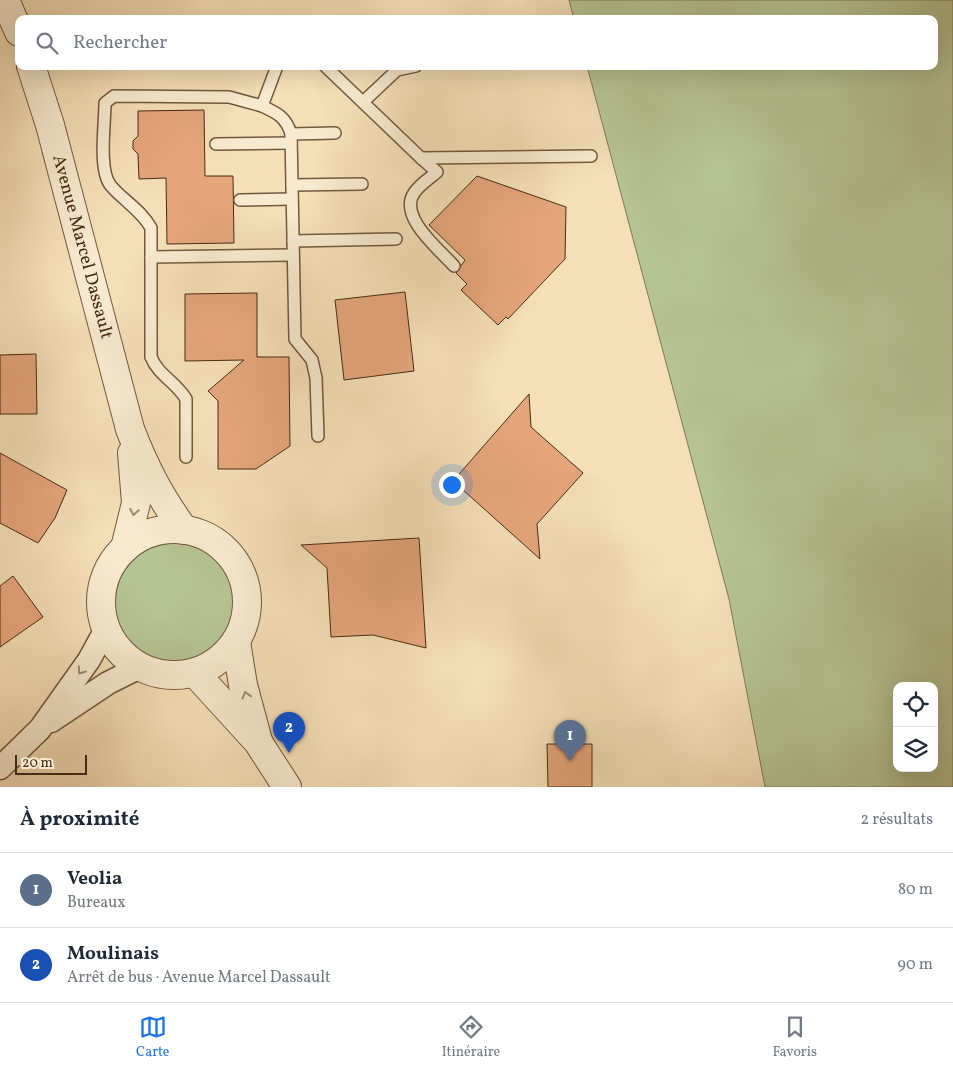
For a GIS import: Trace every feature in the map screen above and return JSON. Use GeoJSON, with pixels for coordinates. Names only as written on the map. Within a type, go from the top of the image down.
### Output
{"type":"FeatureCollection","features":[{"type":"Feature","properties":{"kind":"street"},"geometry":{"type":"LineString","coordinates":[[5,0],[15,23]]}},
{"type":"Feature","properties":{"kind":"street","name":"Avenue Marcel Dassault"},"geometry":{"type":"LineString","coordinates":[[32,70],[50,125],[130,429],[148,474],[162,499],[184,530]]}},
{"type":"Feature","properties":{"kind":"street","name":"Avenue Marcel Dassault"},"geometry":{"type":"LineString","coordinates":[[125,548],[136,503],[130,429]]}},
{"type":"Feature","properties":{"kind":"street","name":"Avenue Marcel Dassault"},"geometry":{"type":"LineString","coordinates":[[163,530],[184,530],[204,535],[222,546],[239,566],[247,592],[246,618],[236,642],[218,662],[194,673],[166,676],[140,667],[119,651],[106,629],[101,608],[103,585],[111,565],[125,548],[143,536],[163,530]]}},
{"type":"Feature","properties":{"kind":"street"},"geometry":{"type":"LineString","coordinates":[[40,729],[89,660],[106,629]]}},
{"type":"Feature","properties":{"kind":"street"},"geometry":{"type":"LineString","coordinates":[[236,642],[243,684],[258,742]]}},
{"type":"Feature","properties":{"kind":"street"},"geometry":{"type":"LineString","coordinates":[[0,768],[40,729],[108,682],[140,667]]}},
{"type":"Feature","properties":{"kind":"street"},"geometry":{"type":"LineString","coordinates":[[194,673],[258,742],[287,787]]}},
{"type":"Feature","properties":{"kind":"lane"},"geometry":{"type":"LineString","coordinates":[[262,106],[276,70]]}},
{"type":"Feature","properties":{"kind":"lane"},"geometry":{"type":"LineString","coordinates":[[329,70],[437,172],[414,194],[410,209],[414,221],[454,266]]}},
{"type":"Feature","properties":{"kind":"lane"},"geometry":{"type":"LineString","coordinates":[[363,102],[397,70]]}},
{"type":"Feature","properties":{"kind":"lane"},"geometry":{"type":"LineString","coordinates":[[186,457],[186,399],[156,368],[151,357],[151,228],[147,220],[111,186],[104,175],[105,103],[114,96],[229,97],[262,106],[278,113],[287,122],[291,138],[295,339],[312,360],[316,378],[318,436]]}},
{"type":"Feature","properties":{"kind":"lane"},"geometry":{"type":"LineString","coordinates":[[216,144],[335,133]]}},
{"type":"Feature","properties":{"kind":"lane"},"geometry":{"type":"LineString","coordinates":[[421,158],[591,156]]}},
{"type":"Feature","properties":{"kind":"lane"},"geometry":{"type":"LineString","coordinates":[[292,185],[362,184]]}},
{"type":"Feature","properties":{"kind":"lane"},"geometry":{"type":"LineString","coordinates":[[240,200],[292,198]]}},
{"type":"Feature","properties":{"kind":"lane"},"geometry":{"type":"LineString","coordinates":[[293,242],[396,239]]}},
{"type":"Feature","properties":{"kind":"lane"},"geometry":{"type":"LineString","coordinates":[[151,257],[293,255]]}},
{"type":"Feature","properties":{"kind":"green space"},"geometry":{"type":"Polygon","coordinates":[[[569,0],[953,0],[953,787],[765,787],[729,599],[588,70],[938,70],[938,15],[573,15],[569,0]]]}},
{"type":"Feature","properties":{"kind":"green space"},"geometry":{"type":"Polygon","coordinates":[[[175,543],[198,547],[218,560],[231,580],[235,603],[231,626],[218,646],[198,659],[175,663],[152,659],[132,646],[119,626],[115,603],[119,580],[132,560],[152,547],[175,543]]]}},
{"type":"Feature","properties":{"kind":"building"},"geometry":{"type":"Polygon","coordinates":[[[204,110],[205,176],[233,176],[234,243],[167,244],[166,178],[139,179],[138,154],[133,149],[133,141],[138,136],[138,111],[204,110]]]}},
{"type":"Feature","properties":{"kind":"building"},"geometry":{"type":"Polygon","coordinates":[[[477,176],[566,207],[565,259],[508,319],[506,317],[498,325],[461,290],[467,284],[456,273],[465,260],[429,225],[477,176]]]}},
{"type":"Feature","properties":{"kind":"building"},"geometry":{"type":"Polygon","coordinates":[[[405,292],[414,371],[344,380],[335,300],[405,292]]]}},
{"type":"Feature","properties":{"kind":"building"},"geometry":{"type":"Polygon","coordinates":[[[257,293],[257,357],[289,357],[290,446],[256,469],[218,469],[218,401],[208,391],[244,360],[185,361],[185,294],[257,293]]]}},
{"type":"Feature","properties":{"kind":"building"},"geometry":{"type":"Polygon","coordinates":[[[36,354],[37,414],[0,414],[0,355],[36,354]]]}},
{"type":"Feature","properties":{"kind":"building"},"geometry":{"type":"Polygon","coordinates":[[[529,394],[531,427],[583,473],[537,524],[540,559],[453,481],[529,394]]]}},
{"type":"Feature","properties":{"kind":"building"},"geometry":{"type":"Polygon","coordinates":[[[0,453],[67,490],[55,518],[38,543],[0,523],[0,453]]]}},
{"type":"Feature","properties":{"kind":"building"},"geometry":{"type":"Polygon","coordinates":[[[419,538],[426,648],[373,635],[331,637],[327,568],[301,545],[419,538]]]}},
{"type":"Feature","properties":{"kind":"building"},"geometry":{"type":"Polygon","coordinates":[[[13,576],[43,617],[0,647],[0,586],[13,576]]]}},
{"type":"Feature","properties":{"kind":"building"},"geometry":{"type":"Polygon","coordinates":[[[547,744],[592,744],[592,787],[548,787],[547,744]]]}},
{"type":"Feature","properties":{"kind":"place","name":"Moulinais"},"geometry":{"type":"Point","coordinates":[289,753]}},
{"type":"Feature","properties":{"kind":"place","name":"Veolia"},"geometry":{"type":"Point","coordinates":[570,761]}}]}
